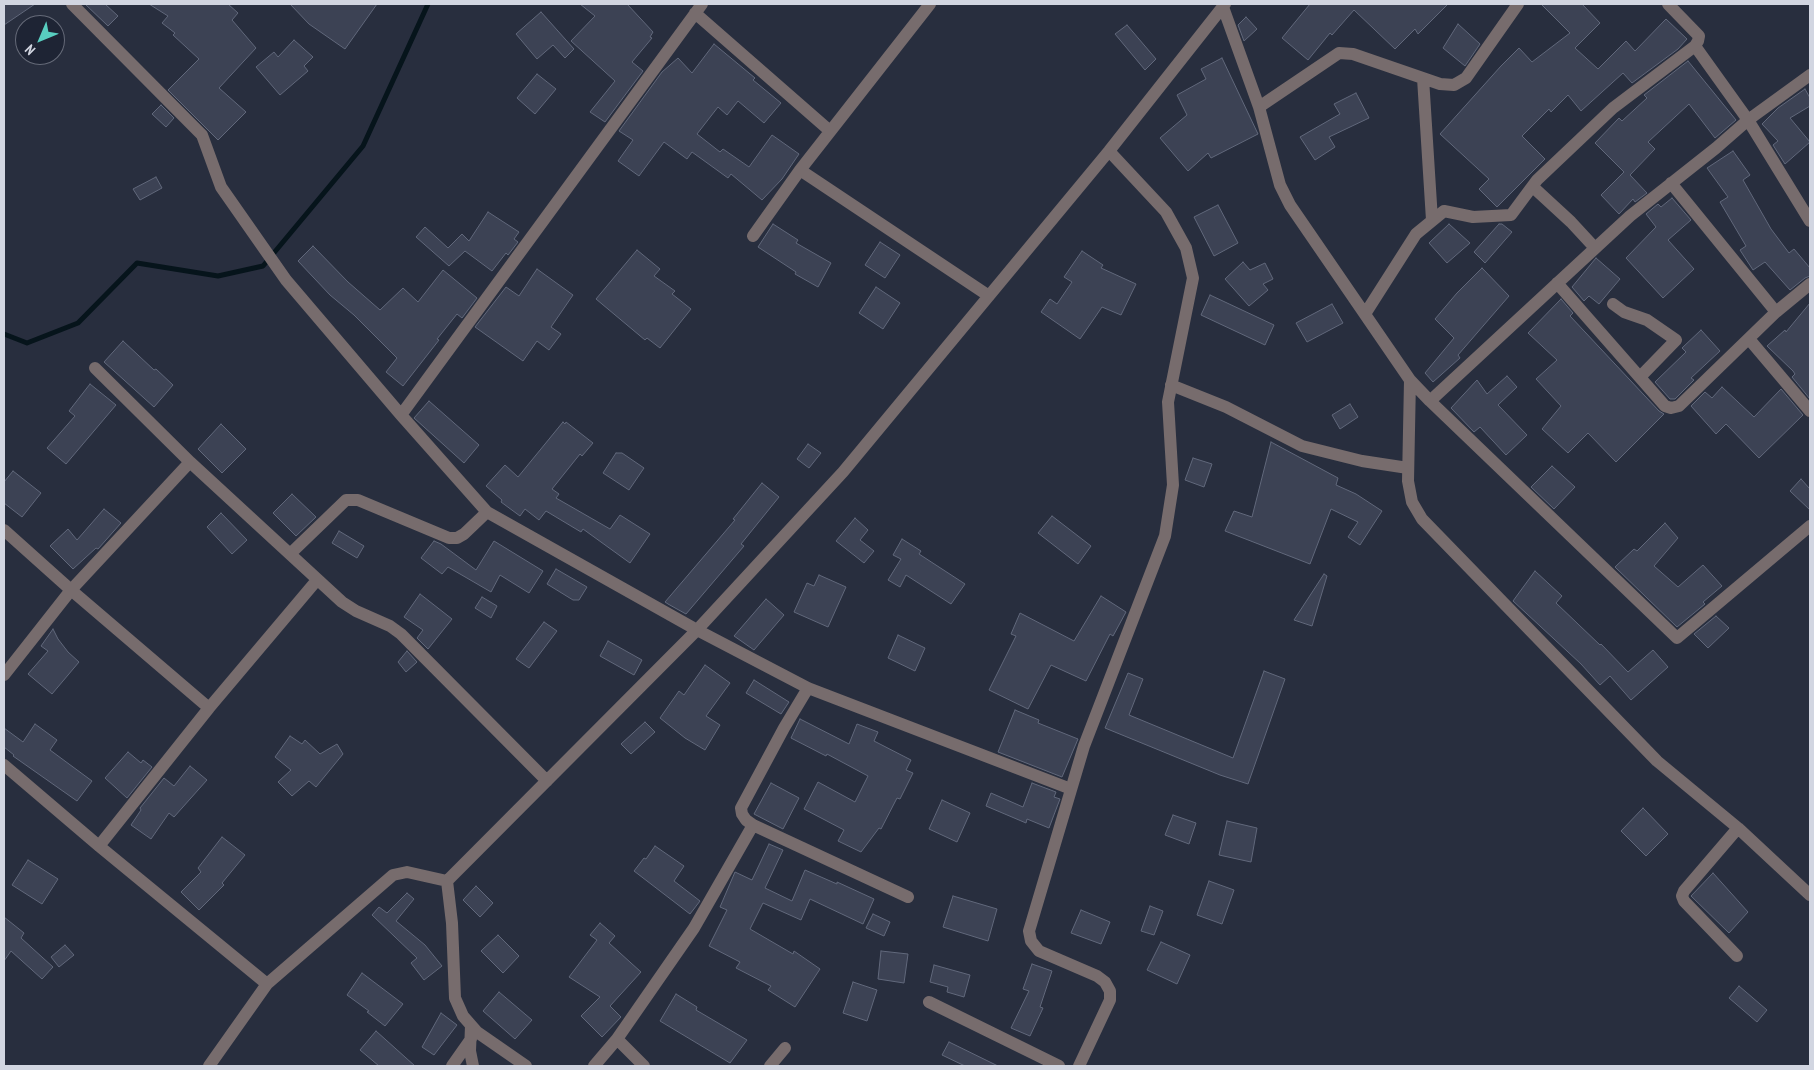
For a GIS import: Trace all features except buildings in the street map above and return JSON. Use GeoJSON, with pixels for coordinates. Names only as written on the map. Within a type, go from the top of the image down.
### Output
{"type":"FeatureCollection","features":[{"type":"Feature","properties":{"kind":"street"},"geometry":{"type":"LineString","coordinates":[[72,4],[202,135],[222,187],[286,280],[487,512],[698,630],[808,688],[1071,790]]}},
{"type":"Feature","properties":{"kind":"street"},"geometry":{"type":"LineString","coordinates":[[753,236],[800,170],[930,4]]}},
{"type":"Feature","properties":{"kind":"street"},"geometry":{"type":"LineString","coordinates":[[1259,107],[1339,53],[1353,54],[1440,84],[1454,84],[1466,78],[1518,4]]}},
{"type":"Feature","properties":{"kind":"street"},"geometry":{"type":"LineString","coordinates":[[1365,314],[1416,234],[1432,220],[1444,211],[1472,217],[1511,215],[1537,180],[1613,108],[1695,46],[1699,36],[1668,4]]}},
{"type":"Feature","properties":{"kind":"street"},"geometry":{"type":"LineString","coordinates":[[1224,5],[1259,107],[1280,185],[1290,205],[1410,380],[1677,638],[1810,526]]}},
{"type":"Feature","properties":{"kind":"street"},"geometry":{"type":"LineString","coordinates":[[447,881],[698,630],[843,472],[1109,151],[1224,5]]}},
{"type":"Feature","properties":{"kind":"street"},"geometry":{"type":"LineString","coordinates":[[401,415],[699,8],[830,131]]}},
{"type":"Feature","properties":{"kind":"street"},"geometry":{"type":"LineString","coordinates":[[1695,46],[1748,120],[1810,221]]}},
{"type":"Feature","properties":{"kind":"street"},"geometry":{"type":"LineString","coordinates":[[1430,400],[1630,216],[1716,148],[1748,120],[1810,75]]}},
{"type":"Feature","properties":{"kind":"street"},"geometry":{"type":"LineString","coordinates":[[1423,78],[1432,220]]}},
{"type":"Feature","properties":{"kind":"street"},"geometry":{"type":"LineString","coordinates":[[1079,1066],[1110,1000],[1110,991],[1105,982],[1097,976],[1039,951],[1031,941],[1029,931],[1084,746],[1165,536],[1173,485],[1168,402],[1193,278],[1186,248],[1166,212],[1109,151]]}},
{"type":"Feature","properties":{"kind":"street"},"geometry":{"type":"LineString","coordinates":[[800,170],[989,296]]}},
{"type":"Feature","properties":{"kind":"street"},"geometry":{"type":"LineString","coordinates":[[1671,183],[1776,312]]}},
{"type":"Feature","properties":{"kind":"street"},"geometry":{"type":"LineString","coordinates":[[1533,186],[1595,248]]}},
{"type":"Feature","properties":{"kind":"street"},"geometry":{"type":"LineString","coordinates":[[1557,283],[1665,406],[1671,408],[1679,406],[1748,338],[1810,284]]}},
{"type":"Feature","properties":{"kind":"street"},"geometry":{"type":"LineString","coordinates":[[1613,304],[1624,312],[1647,320],[1676,340],[1640,376]]}},
{"type":"Feature","properties":{"kind":"street"},"geometry":{"type":"LineString","coordinates":[[1748,338],[1810,411]]}},
{"type":"Feature","properties":{"kind":"street"},"geometry":{"type":"LineString","coordinates":[[95,368],[190,462],[342,602],[356,611],[390,626],[401,634],[547,782]]}},
{"type":"Feature","properties":{"kind":"street"},"geometry":{"type":"LineString","coordinates":[[1410,380],[1408,481],[1412,502],[1422,519],[1640,745],[1738,828],[1810,894]]}},
{"type":"Feature","properties":{"kind":"street"},"geometry":{"type":"LineString","coordinates":[[1171,385],[1226,407],[1302,446],[1362,461],[1408,468]]}},
{"type":"Feature","properties":{"kind":"street"},"geometry":{"type":"LineString","coordinates":[[4,675],[71,590],[190,462]]}},
{"type":"Feature","properties":{"kind":"street"},"geometry":{"type":"LineString","coordinates":[[290,554],[346,500],[358,500],[449,538],[457,538],[464,534],[487,512]]}},
{"type":"Feature","properties":{"kind":"street"},"geometry":{"type":"LineString","coordinates":[[4,530],[209,708]]}},
{"type":"Feature","properties":{"kind":"street"},"geometry":{"type":"LineString","coordinates":[[99,846],[209,708],[317,580]]}},
{"type":"Feature","properties":{"kind":"street"},"geometry":{"type":"LineString","coordinates":[[808,688],[741,808],[742,814],[753,825],[908,897]]}},
{"type":"Feature","properties":{"kind":"street"},"geometry":{"type":"LineString","coordinates":[[4,765],[267,984]]}},
{"type":"Feature","properties":{"kind":"street"},"geometry":{"type":"LineString","coordinates":[[594,1066],[617,1039],[694,928],[753,825]]}},
{"type":"Feature","properties":{"kind":"street"},"geometry":{"type":"LineString","coordinates":[[1737,956],[1684,901],[1682,896],[1684,891],[1738,828]]}},
{"type":"Feature","properties":{"kind":"street"},"geometry":{"type":"LineString","coordinates":[[209,1066],[267,984],[393,875],[408,872],[447,881]]}},
{"type":"Feature","properties":{"kind":"street"},"geometry":{"type":"LineString","coordinates":[[447,881],[452,923],[455,998],[463,1016],[471,1026],[526,1066]]}},
{"type":"Feature","properties":{"kind":"street"},"geometry":{"type":"LineString","coordinates":[[929,1002],[1059,1066]]}},
{"type":"Feature","properties":{"kind":"street"},"geometry":{"type":"LineString","coordinates":[[471,1026],[473,1066]]}},
{"type":"Feature","properties":{"kind":"street"},"geometry":{"type":"LineString","coordinates":[[452,1066],[471,1039]]}},
{"type":"Feature","properties":{"kind":"street"},"geometry":{"type":"LineString","coordinates":[[617,1039],[644,1066]]}},
{"type":"Feature","properties":{"kind":"street"},"geometry":{"type":"LineString","coordinates":[[770,1066],[785,1048]]}},
{"type":"Feature","properties":{"kind":"waterway"},"geometry":{"type":"LineString","coordinates":[[4,334],[27,343],[78,323],[137,263],[218,276],[263,266],[363,146],[428,4]]}}]}
